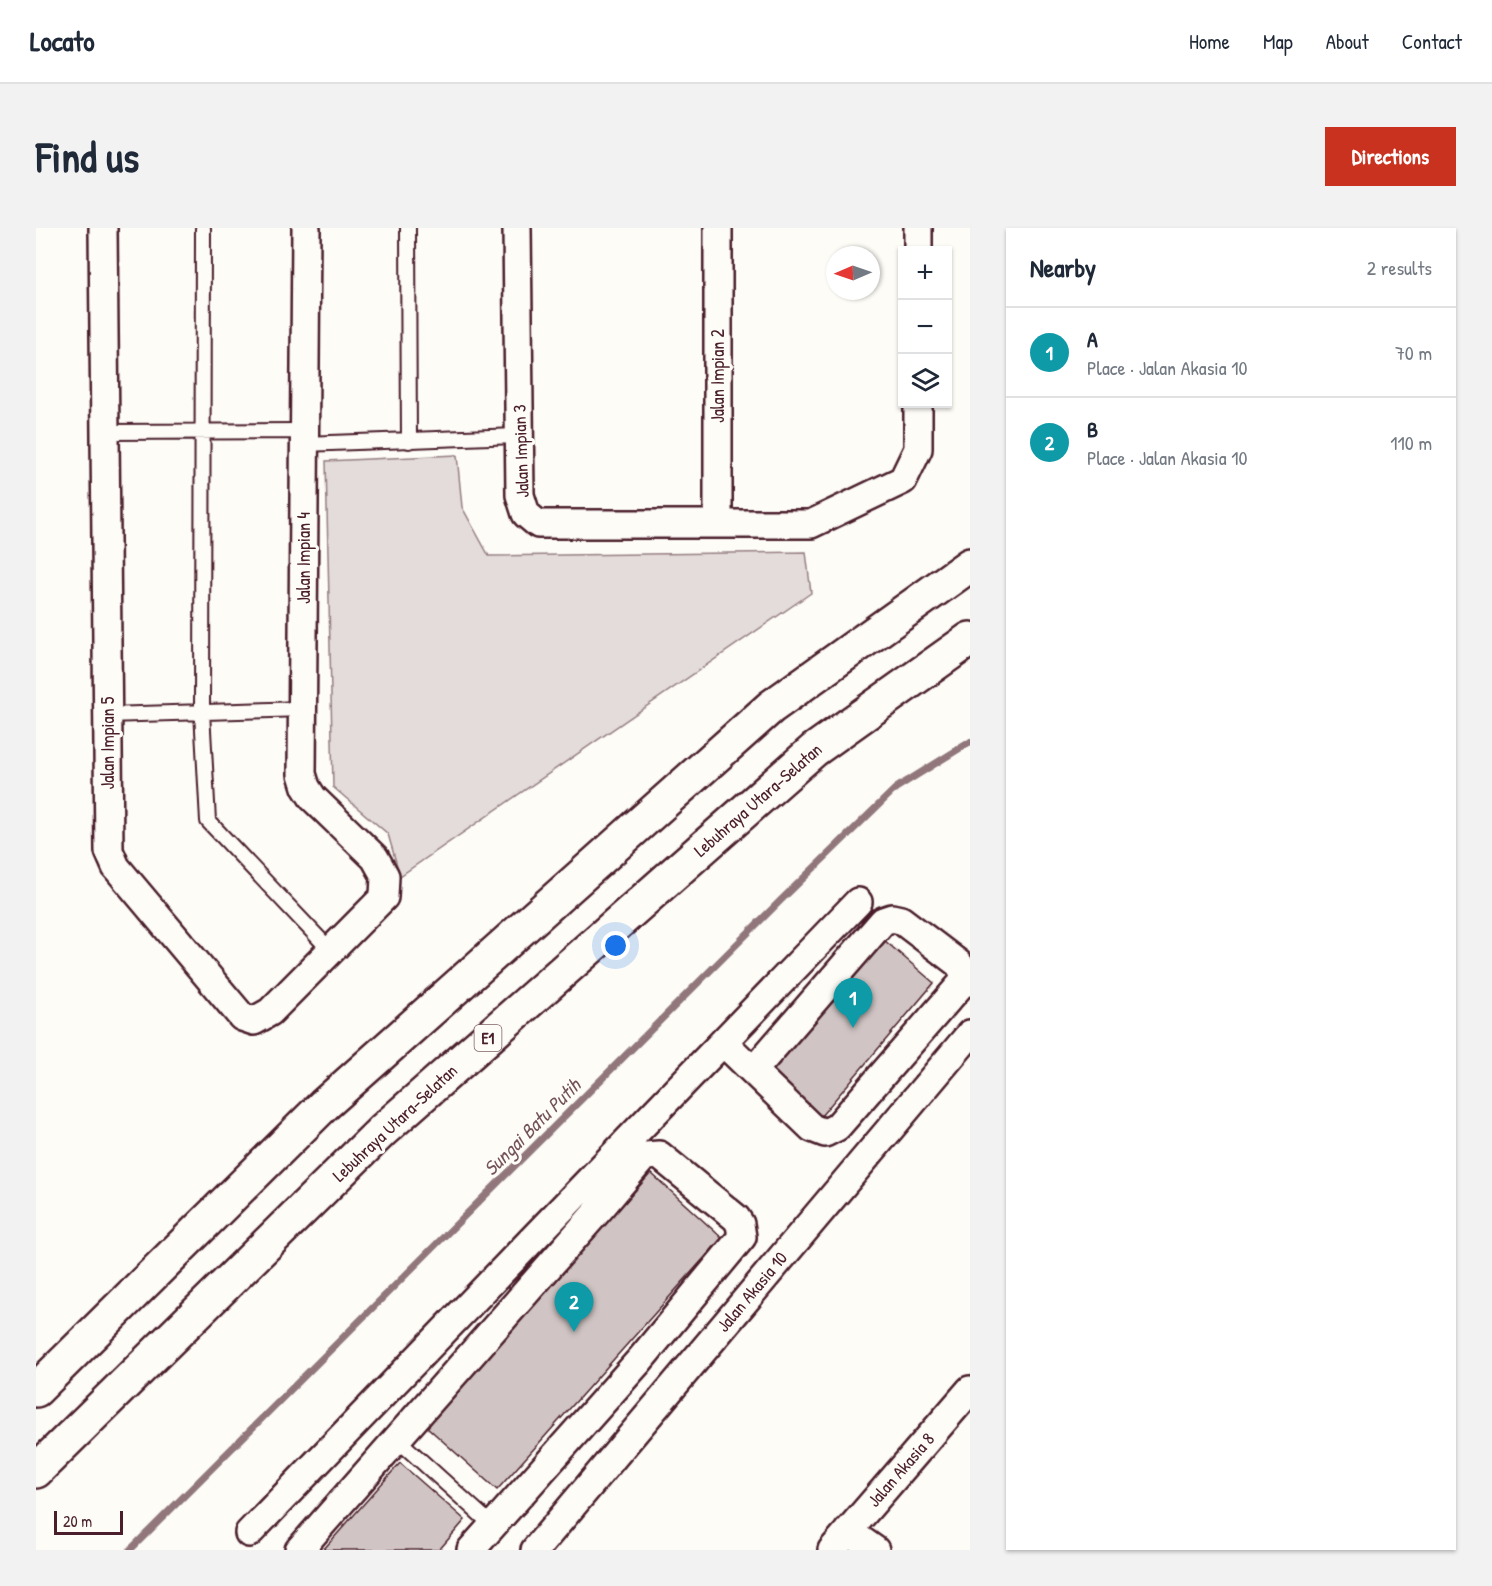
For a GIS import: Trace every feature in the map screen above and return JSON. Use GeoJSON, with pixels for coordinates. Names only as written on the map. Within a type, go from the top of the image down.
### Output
{"type":"FeatureCollection","features":[{"type":"Feature","properties":{"kind":"highway"},"geometry":{"type":"LineString","coordinates":[[36,1390],[324,1106],[771,707],[970,565]]}},
{"type":"Feature","properties":{"kind":"highway","name":"Lebuhraya Utara–Selatan"},"geometry":{"type":"LineString","coordinates":[[36,1471],[401,1115],[814,750],[970,639]]}},
{"type":"Feature","properties":{"kind":"street","name":"Jalan Impian 5"},"geometry":{"type":"LineString","coordinates":[[103,228],[108,845],[111,857],[116,867],[242,1017],[254,1021],[270,1012],[384,897]]}},
{"type":"Feature","properties":{"kind":"street","name":"Jalan Impian 4"},"geometry":{"type":"LineString","coordinates":[[306,228],[302,774],[313,798],[375,858],[385,876],[384,897]]}},
{"type":"Feature","properties":{"kind":"street","name":"Jalan Impian 3"},"geometry":{"type":"LineString","coordinates":[[517,228],[520,495],[526,514],[538,524],[812,524],[903,480],[918,449],[918,408]]}},
{"type":"Feature","properties":{"kind":"street","name":"Jalan Impian 2"},"geometry":{"type":"LineString","coordinates":[[718,228],[718,524]]}},
{"type":"Feature","properties":{"kind":"street"},"geometry":{"type":"LineString","coordinates":[[918,228],[918,246]]}},
{"type":"Feature","properties":{"kind":"street"},"geometry":{"type":"LineString","coordinates":[[249,1533],[858,902]]}},
{"type":"Feature","properties":{"kind":"street"},"geometry":{"type":"LineString","coordinates":[[723,1042],[753,1071],[812,1128],[825,1133],[831,1131],[967,981],[963,971],[958,964],[901,920],[892,918],[883,921],[753,1071]]}},
{"type":"Feature","properties":{"kind":"street","name":"Jalan Akasia 10"},"geometry":{"type":"LineString","coordinates":[[535,1550],[970,1034]]}},
{"type":"Feature","properties":{"kind":"street"},"geometry":{"type":"LineString","coordinates":[[299,1550],[398,1440],[641,1160],[646,1156],[659,1155],[736,1218],[740,1224],[742,1237],[640,1360],[471,1550]]}},
{"type":"Feature","properties":{"kind":"street"},"geometry":{"type":"LineString","coordinates":[[590,1180],[603,1205]]}},
{"type":"Feature","properties":{"kind":"street","name":"Jalan Akasia 8"},"geometry":{"type":"LineString","coordinates":[[840,1540],[970,1390]]}},
{"type":"Feature","properties":{"kind":"street"},"geometry":{"type":"LineString","coordinates":[[376,1402],[398,1440]]}},
{"type":"Feature","properties":{"kind":"street"},"geometry":{"type":"LineString","coordinates":[[840,1540],[875,1550]]}},
{"type":"Feature","properties":{"kind":"lane"},"geometry":{"type":"LineString","coordinates":[[203,228],[202,712],[208,821],[330,950]]}},
{"type":"Feature","properties":{"kind":"lane"},"geometry":{"type":"LineString","coordinates":[[408,228],[409,441]]}},
{"type":"Feature","properties":{"kind":"lane"},"geometry":{"type":"LineString","coordinates":[[105,432],[203,432],[409,441],[519,436]]}},
{"type":"Feature","properties":{"kind":"lane"},"geometry":{"type":"LineString","coordinates":[[107,715],[303,708]]}},
{"type":"Feature","properties":{"kind":"lane"},"geometry":{"type":"LineString","coordinates":[[398,1440],[492,1525]]}},
{"type":"Feature","properties":{"kind":"shaded area"},"geometry":{"type":"Polygon","coordinates":[[[457,455],[462,507],[489,556],[806,552],[811,593],[400,876],[388,834],[333,787],[326,461],[457,455]]]}},
{"type":"Feature","properties":{"kind":"building"},"geometry":{"type":"Polygon","coordinates":[[[884,940],[934,983],[821,1116],[771,1072],[884,940]]]}},
{"type":"Feature","properties":{"kind":"building"},"geometry":{"type":"Polygon","coordinates":[[[651,1173],[722,1238],[497,1490],[426,1426],[651,1173]]]}},
{"type":"Feature","properties":{"kind":"building"},"geometry":{"type":"Polygon","coordinates":[[[400,1463],[465,1520],[439,1550],[323,1550],[400,1463]]]}},
{"type":"Feature","properties":{"kind":"waterway","name":"Sungai Batu Putih"},"geometry":{"type":"LineString","coordinates":[[130,1550],[896,788],[970,742]]}},
{"type":"Feature","properties":{"kind":"place","name":"A"},"geometry":{"type":"Point","coordinates":[853,1028]}},
{"type":"Feature","properties":{"kind":"place","name":"B"},"geometry":{"type":"Point","coordinates":[574,1332]}}]}
